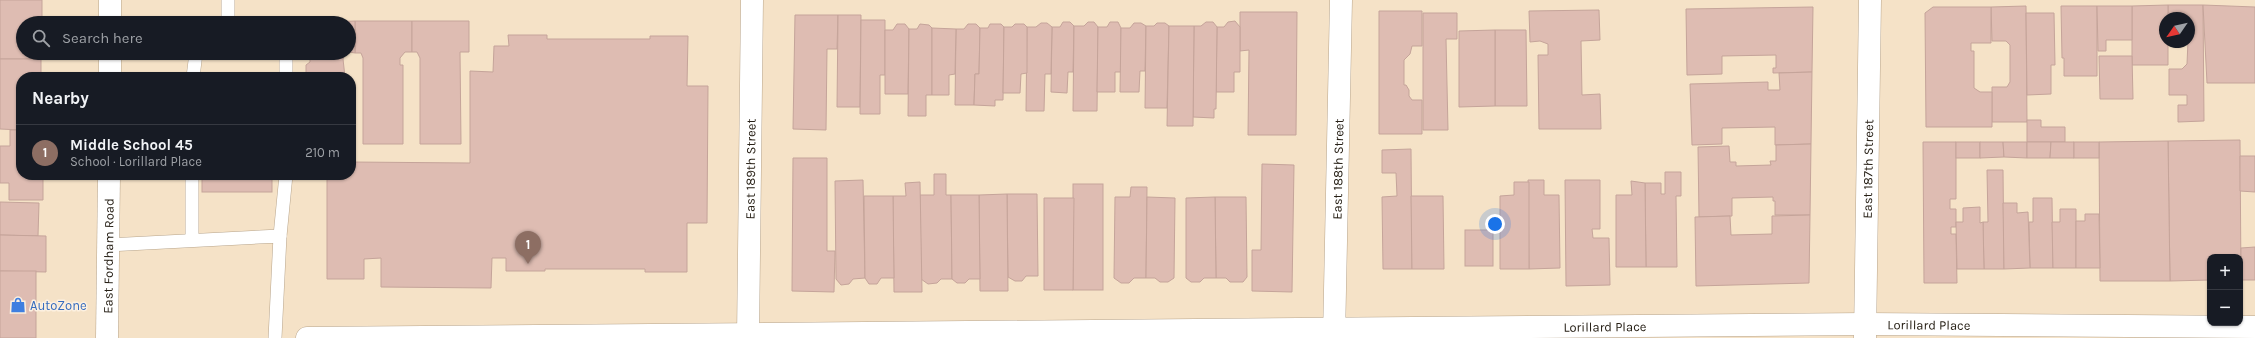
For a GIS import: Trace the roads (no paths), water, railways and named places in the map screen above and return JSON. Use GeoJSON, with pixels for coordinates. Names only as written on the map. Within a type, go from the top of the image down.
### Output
{"type":"FeatureCollection","features":[{"type":"Feature","properties":{"kind":"street"},"geometry":{"type":"LineString","coordinates":[[110,0],[110,16]]}},
{"type":"Feature","properties":{"kind":"street","name":"East 189th Street"},"geometry":{"type":"LineString","coordinates":[[748,336],[752,0]]}},
{"type":"Feature","properties":{"kind":"street","name":"East 188th Street"},"geometry":{"type":"LineString","coordinates":[[1334,334],[1341,0]]}},
{"type":"Feature","properties":{"kind":"street","name":"East 187th Street"},"geometry":{"type":"LineString","coordinates":[[1865,331],[1870,0]]}},
{"type":"Feature","properties":{"kind":"street"},"geometry":{"type":"LineString","coordinates":[[110,60],[110,72]]}},
{"type":"Feature","properties":{"kind":"street","name":"East Fordham Road"},"geometry":{"type":"LineString","coordinates":[[108,338],[109,180]]}},
{"type":"Feature","properties":{"kind":"street","name":"Lorillard Place"},"geometry":{"type":"LineString","coordinates":[[307,338],[1334,334],[2255,327]]}},
{"type":"Feature","properties":{"kind":"lane"},"geometry":{"type":"LineString","coordinates":[[228,0],[228,16]]}},
{"type":"Feature","properties":{"kind":"lane"},"geometry":{"type":"LineString","coordinates":[[194,72],[195,60]]}},
{"type":"Feature","properties":{"kind":"lane"},"geometry":{"type":"LineString","coordinates":[[286,60],[286,72]]}},
{"type":"Feature","properties":{"kind":"lane"},"geometry":{"type":"LineString","coordinates":[[192,180],[192,240]]}},
{"type":"Feature","properties":{"kind":"lane"},"geometry":{"type":"LineString","coordinates":[[276,338],[280,236],[286,180]]}},
{"type":"Feature","properties":{"kind":"lane"},"geometry":{"type":"LineString","coordinates":[[108,245],[280,236]]}},
{"type":"Feature","properties":{"kind":"place","name":"Middle School 45"},"geometry":{"type":"Point","coordinates":[528,264]}},
{"type":"Feature","properties":{"kind":"place","name":"AutoZone"},"geometry":{"type":"Point","coordinates":[18,305]}}]}
